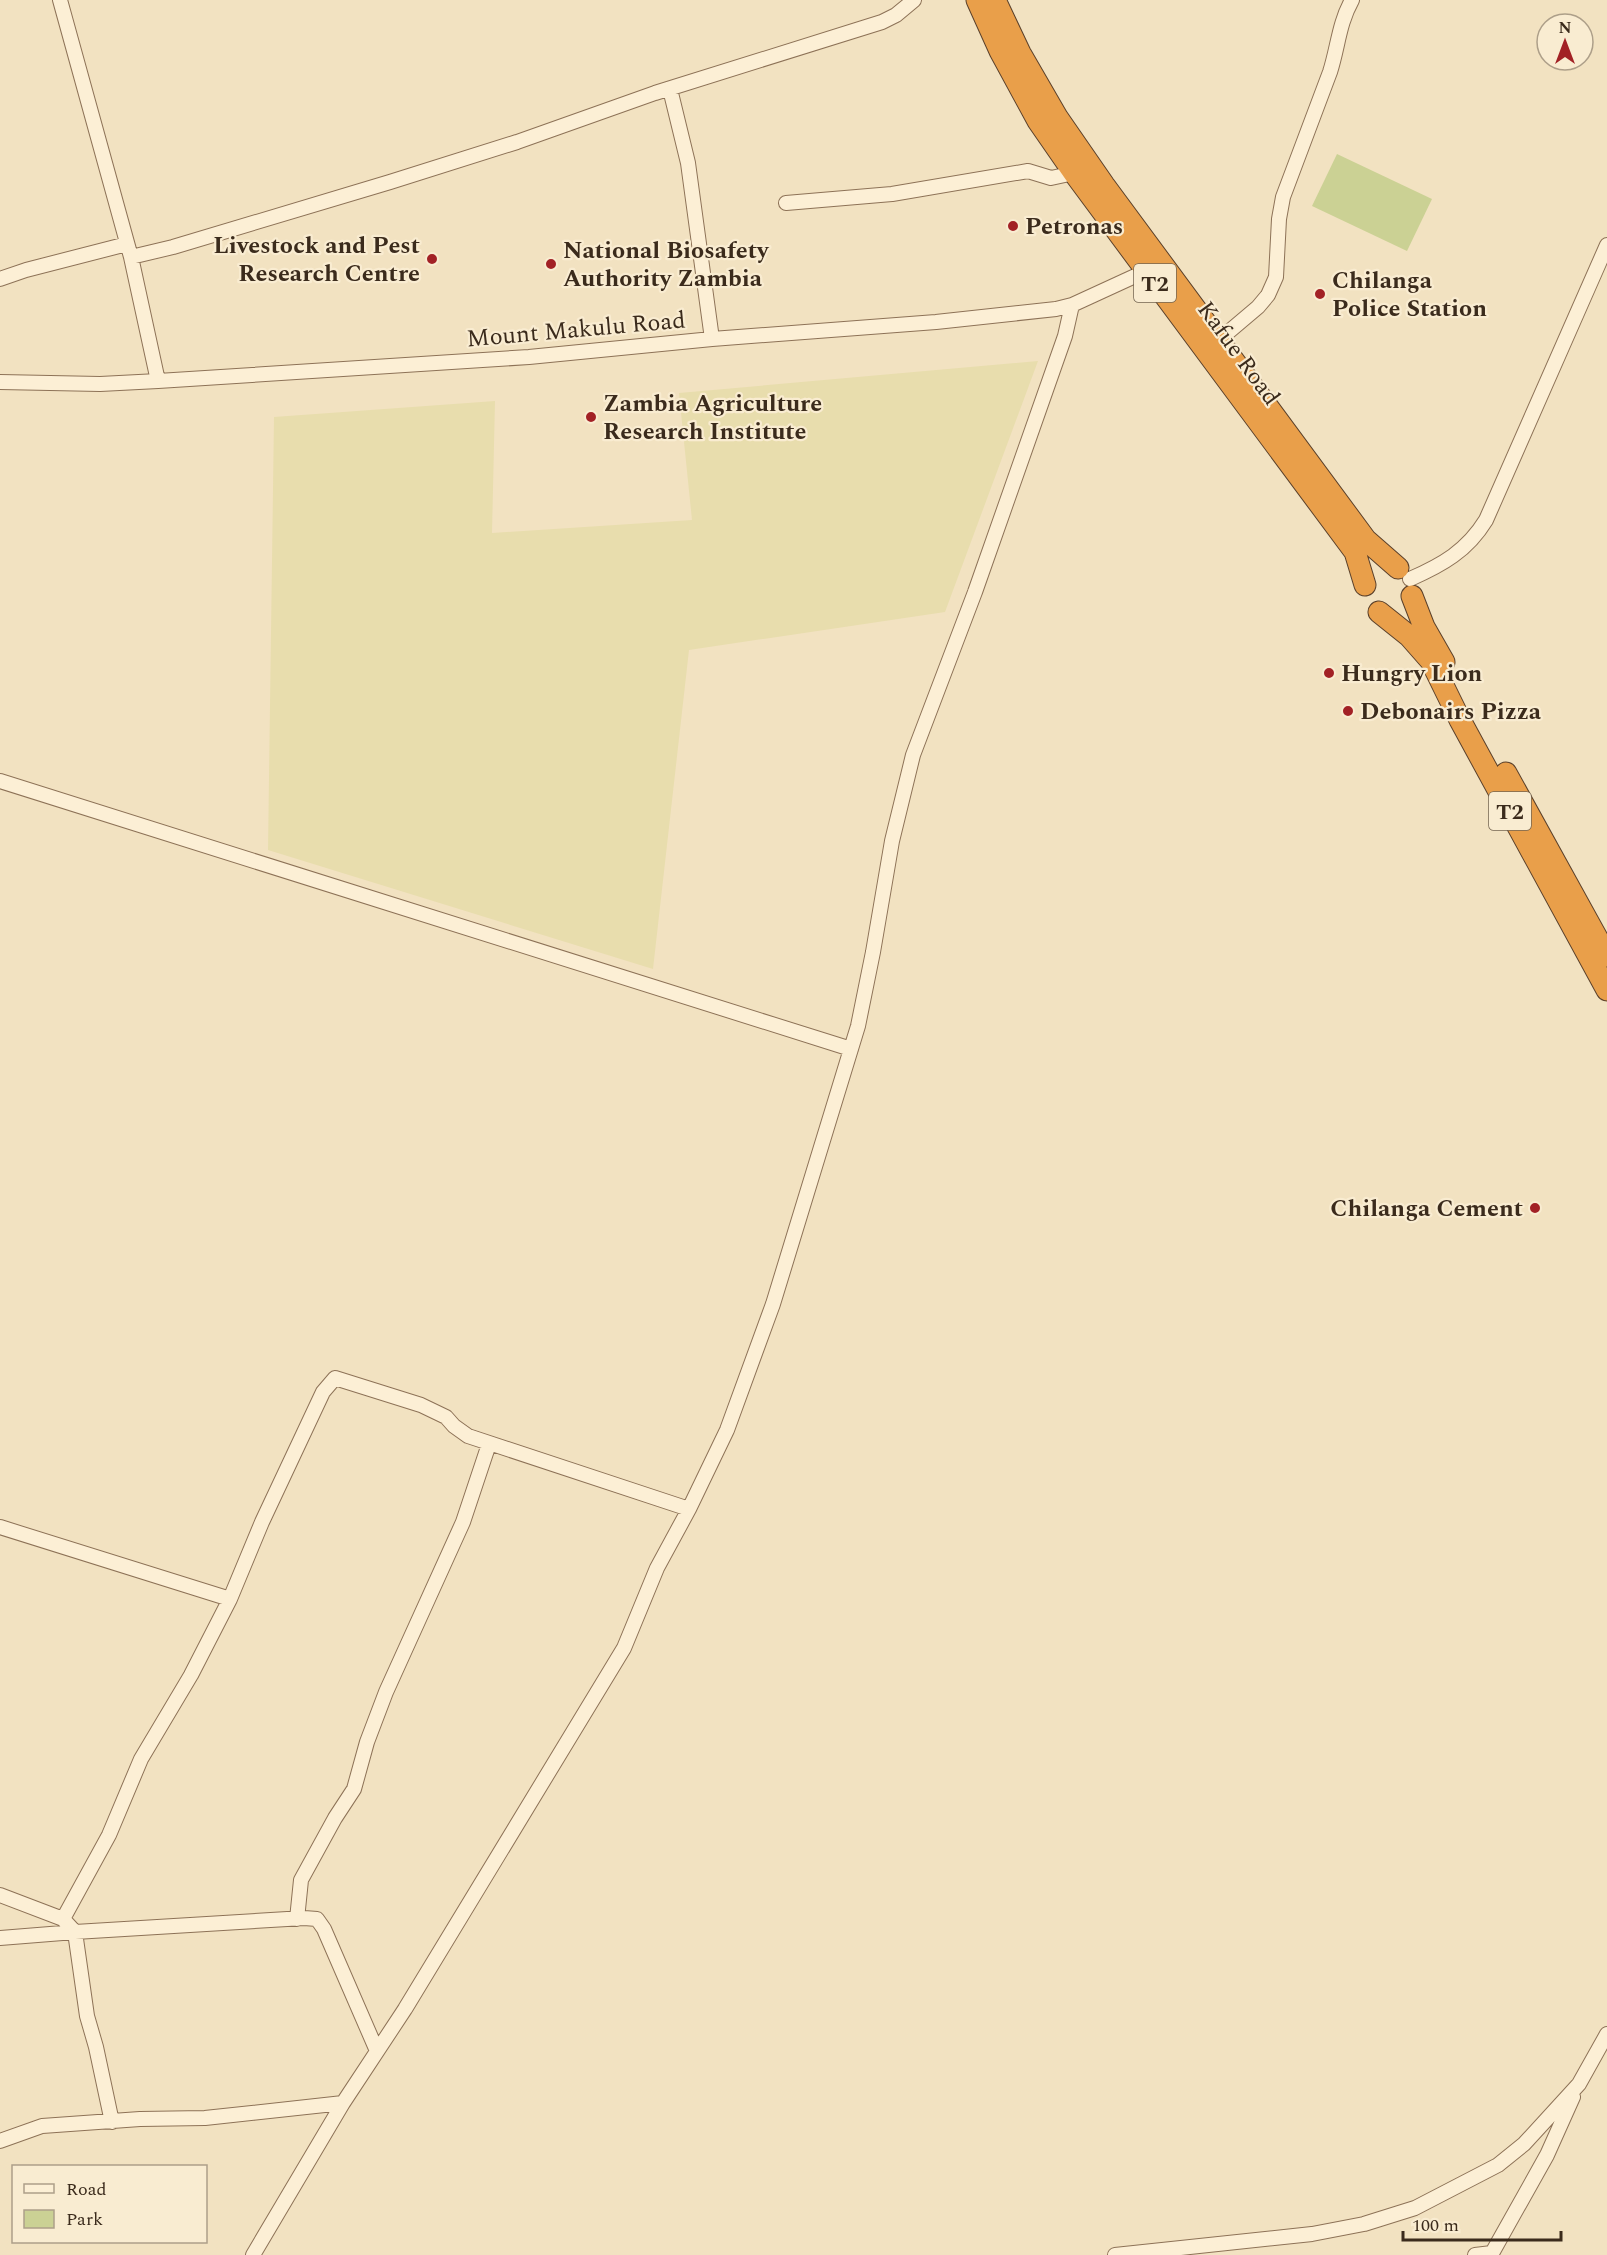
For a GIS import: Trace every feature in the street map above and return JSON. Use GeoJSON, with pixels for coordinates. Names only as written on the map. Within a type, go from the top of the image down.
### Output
{"type":"FeatureCollection","features":[{"type":"Feature","properties":{"kind":"highway","name":"Kafue Road"},"geometry":{"type":"LineString","coordinates":[[977,0],[1000,51],[1032,111],[1074,173],[1355,552],[1365,585]]}},
{"type":"Feature","properties":{"kind":"highway","name":"Kafue Road"},"geometry":{"type":"LineString","coordinates":[[995,0],[1020,53],[1057,117],[1104,185],[1366,540],[1406,581],[1424,627],[1607,956]]}},
{"type":"Feature","properties":{"kind":"highway"},"geometry":{"type":"LineString","coordinates":[[1391,566],[1406,581],[1403,609],[1387,614],[1379,612],[1367,601],[1365,585],[1367,578],[1377,569],[1391,566]]}},
{"type":"Feature","properties":{"kind":"highway","name":"T2"},"geometry":{"type":"LineString","coordinates":[[1379,612],[1409,636],[1431,661],[1607,990]]}},
{"type":"Feature","properties":{"kind":"street"},"geometry":{"type":"LineString","coordinates":[[60,0],[129,251],[158,381]]}},
{"type":"Feature","properties":{"kind":"street"},"geometry":{"type":"LineString","coordinates":[[0,279],[26,270],[129,251],[173,247],[390,182],[517,142],[670,88],[882,22],[896,15],[914,0]]}},
{"type":"Feature","properties":{"kind":"street"},"geometry":{"type":"LineString","coordinates":[[1219,339],[1258,307],[1268,295],[1276,276],[1279,219],[1283,197],[1330,72],[1340,25],[1352,0]]}},
{"type":"Feature","properties":{"kind":"street"},"geometry":{"type":"LineString","coordinates":[[670,88],[688,163],[712,339]]}},
{"type":"Feature","properties":{"kind":"street"},"geometry":{"type":"LineString","coordinates":[[786,203],[892,194],[1028,171],[1051,178],[1074,173]]}},
{"type":"Feature","properties":{"kind":"street"},"geometry":{"type":"LineString","coordinates":[[1406,581],[1458,555],[1474,538],[1486,520],[1607,245]]}},
{"type":"Feature","properties":{"kind":"street","name":"Mount Makulu Road"},"geometry":{"type":"LineString","coordinates":[[0,382],[100,384],[158,381],[529,357],[712,339],[936,322],[1056,309],[1072,305],[1146,271]]}},
{"type":"Feature","properties":{"kind":"street"},"geometry":{"type":"LineString","coordinates":[[254,2255],[343,2103],[525,1812],[624,1648],[657,1568],[726,1430],[761,1340],[851,1049],[866,990],[892,841],[913,755],[975,592],[1065,336],[1072,305]]}},
{"type":"Feature","properties":{"kind":"street"},"geometry":{"type":"LineString","coordinates":[[0,781],[851,1049]]}},
{"type":"Feature","properties":{"kind":"street"},"geometry":{"type":"LineString","coordinates":[[63,1919],[109,1835],[141,1759],[191,1675],[230,1599],[262,1522],[323,1392],[335,1378],[421,1405],[446,1417],[468,1436],[489,1444],[688,1509]]}},
{"type":"Feature","properties":{"kind":"street"},"geometry":{"type":"LineString","coordinates":[[297,1919],[301,1880],[335,1818],[354,1789],[367,1742],[386,1692],[463,1522],[489,1444]]}},
{"type":"Feature","properties":{"kind":"street"},"geometry":{"type":"LineString","coordinates":[[0,1527],[230,1599]]}},
{"type":"Feature","properties":{"kind":"street"},"geometry":{"type":"LineString","coordinates":[[0,1895],[63,1919],[75,1932],[87,2016],[95,2041],[112,2122]]}},
{"type":"Feature","properties":{"kind":"street"},"geometry":{"type":"LineString","coordinates":[[0,1938],[317,1919],[324,1929],[377,2051]]}},
{"type":"Feature","properties":{"kind":"street"},"geometry":{"type":"LineString","coordinates":[[1475,2255],[1492,2254],[1547,2155],[1579,2084],[1607,2034]]}},
{"type":"Feature","properties":{"kind":"street"},"geometry":{"type":"LineString","coordinates":[[1115,2255],[1312,2234],[1364,2224],[1415,2208],[1450,2192],[1498,2165],[1524,2144],[1579,2084]]}},
{"type":"Feature","properties":{"kind":"street"},"geometry":{"type":"LineString","coordinates":[[0,2141],[42,2126],[140,2119],[205,2118],[343,2103]]}},
{"type":"Feature","properties":{"kind":"street"},"geometry":{"type":"LineString","coordinates":[[1524,2144],[1535,2139],[1541,2140],[1545,2144],[1547,2155]]}},
{"type":"Feature","properties":{"kind":"shaded area"},"geometry":{"type":"Polygon","coordinates":[[[1038,361],[945,612],[689,650],[653,969],[268,850],[274,417],[495,401],[492,533],[692,520],[679,393],[1038,361]]]}},
{"type":"Feature","properties":{"kind":"green space"},"geometry":{"type":"Polygon","coordinates":[[[1337,154],[1432,199],[1407,251],[1312,206],[1337,154]]]}},
{"type":"Feature","properties":{"kind":"place","name":"Petronas"},"geometry":{"type":"Point","coordinates":[1013,226]}},
{"type":"Feature","properties":{"kind":"place","name":"Livestock and Pest Research Centre"},"geometry":{"type":"Point","coordinates":[432,259]}},
{"type":"Feature","properties":{"kind":"place","name":"National Biosafety Authority Zambia"},"geometry":{"type":"Point","coordinates":[551,264]}},
{"type":"Feature","properties":{"kind":"place","name":"Chilanga Police Station"},"geometry":{"type":"Point","coordinates":[1320,294]}},
{"type":"Feature","properties":{"kind":"place","name":"Zambia Agriculture Research Institute"},"geometry":{"type":"Point","coordinates":[591,417]}},
{"type":"Feature","properties":{"kind":"place","name":"Hungry Lion"},"geometry":{"type":"Point","coordinates":[1329,673]}},
{"type":"Feature","properties":{"kind":"place","name":"Debonairs Pizza"},"geometry":{"type":"Point","coordinates":[1348,711]}},
{"type":"Feature","properties":{"kind":"place","name":"Chilanga Cement"},"geometry":{"type":"Point","coordinates":[1535,1208]}}]}
